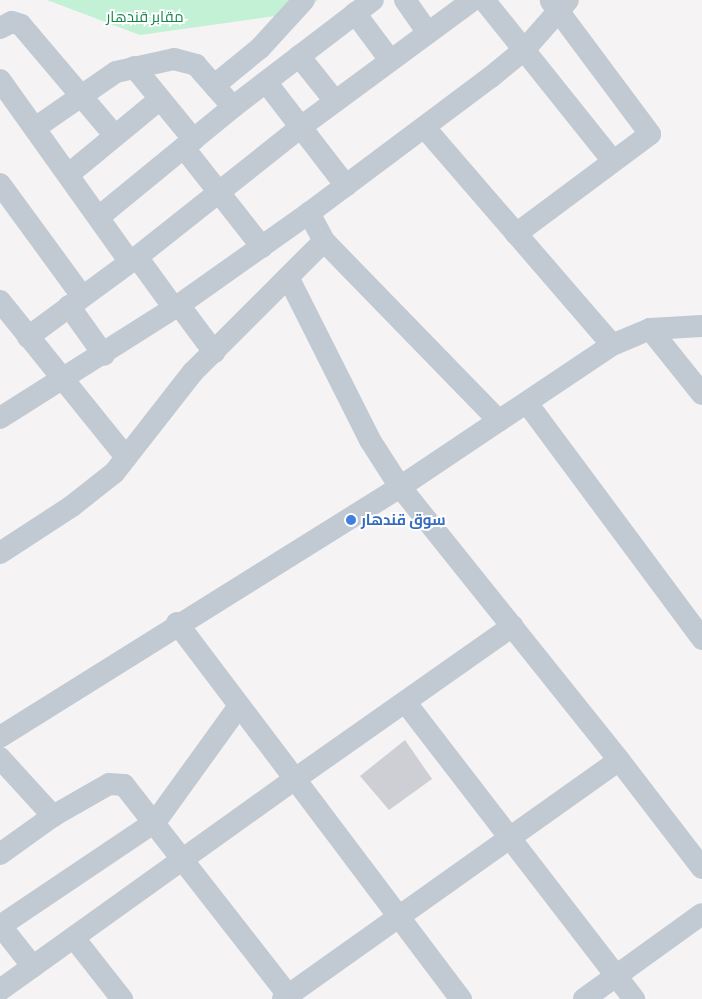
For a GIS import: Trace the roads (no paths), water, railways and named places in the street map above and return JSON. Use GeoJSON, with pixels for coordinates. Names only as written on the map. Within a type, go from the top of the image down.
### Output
{"type":"FeatureCollection","features":[{"type":"Feature","properties":{"kind":"street"},"geometry":{"type":"LineString","coordinates":[[216,84],[260,48],[304,0]]}},
{"type":"Feature","properties":{"kind":"street"},"geometry":{"type":"LineString","coordinates":[[405,0],[428,32]]}},
{"type":"Feature","properties":{"kind":"street"},"geometry":{"type":"LineString","coordinates":[[28,337],[134,260],[335,101],[474,0]]}},
{"type":"Feature","properties":{"kind":"street"},"geometry":{"type":"LineString","coordinates":[[484,0],[526,49],[613,162]]}},
{"type":"Feature","properties":{"kind":"street"},"geometry":{"type":"LineString","coordinates":[[0,418],[62,382],[177,306],[262,247],[425,128],[526,49],[560,4],[649,130],[647,138],[516,234]]}},
{"type":"Feature","properties":{"kind":"street"},"geometry":{"type":"LineString","coordinates":[[100,216],[233,107],[364,6],[390,60]]}},
{"type":"Feature","properties":{"kind":"street"},"geometry":{"type":"LineString","coordinates":[[0,28],[17,21],[115,136]]}},
{"type":"Feature","properties":{"kind":"street"},"geometry":{"type":"LineString","coordinates":[[299,56],[335,101]]}},
{"type":"Feature","properties":{"kind":"street"},"geometry":{"type":"LineString","coordinates":[[35,128],[81,94],[116,72],[183,59],[196,65],[216,84],[233,107]]}},
{"type":"Feature","properties":{"kind":"street"},"geometry":{"type":"LineString","coordinates":[[134,67],[160,99],[220,192],[262,247]]}},
{"type":"Feature","properties":{"kind":"street"},"geometry":{"type":"LineString","coordinates":[[0,80],[134,260],[177,306],[214,352]]}},
{"type":"Feature","properties":{"kind":"street"},"geometry":{"type":"LineString","coordinates":[[266,82],[302,126],[346,186]]}},
{"type":"Feature","properties":{"kind":"street"},"geometry":{"type":"LineString","coordinates":[[69,174],[160,99]]}},
{"type":"Feature","properties":{"kind":"street"},"geometry":{"type":"LineString","coordinates":[[425,128],[612,345]]}},
{"type":"Feature","properties":{"kind":"street"},"geometry":{"type":"LineString","coordinates":[[0,184],[76,301],[104,355]]}},
{"type":"Feature","properties":{"kind":"street"},"geometry":{"type":"LineString","coordinates":[[309,213],[324,241],[499,421]]}},
{"type":"Feature","properties":{"kind":"street"},"geometry":{"type":"LineString","coordinates":[[0,553],[97,489],[126,456],[171,398],[324,241]]}},
{"type":"Feature","properties":{"kind":"street"},"geometry":{"type":"LineString","coordinates":[[288,277],[370,440],[400,487],[513,626],[702,868]]}},
{"type":"Feature","properties":{"kind":"street"},"geometry":{"type":"LineString","coordinates":[[0,301],[62,382],[126,456]]}},
{"type":"Feature","properties":{"kind":"street"},"geometry":{"type":"LineString","coordinates":[[0,737],[177,623],[400,487],[612,345],[650,329],[702,326]]}},
{"type":"Feature","properties":{"kind":"street"},"geometry":{"type":"LineString","coordinates":[[650,329],[702,394]]}},
{"type":"Feature","properties":{"kind":"street"},"geometry":{"type":"LineString","coordinates":[[527,403],[702,639]]}},
{"type":"Feature","properties":{"kind":"street"},"geometry":{"type":"LineString","coordinates":[[177,623],[461,999]]}},
{"type":"Feature","properties":{"kind":"street"},"geometry":{"type":"LineString","coordinates":[[0,990],[294,779],[406,703],[513,626]]}},
{"type":"Feature","properties":{"kind":"street"},"geometry":{"type":"LineString","coordinates":[[406,703],[510,835],[634,999]]}},
{"type":"Feature","properties":{"kind":"street"},"geometry":{"type":"LineString","coordinates":[[33,967],[0,925],[156,821],[239,706]]}},
{"type":"Feature","properties":{"kind":"street"},"geometry":{"type":"LineString","coordinates":[[0,758],[53,816]]}},
{"type":"Feature","properties":{"kind":"street"},"geometry":{"type":"LineString","coordinates":[[0,854],[53,816],[108,784],[124,784],[156,821],[287,998],[510,835],[618,760]]}},
{"type":"Feature","properties":{"kind":"street"},"geometry":{"type":"LineString","coordinates":[[584,999],[702,914]]}},
{"type":"Feature","properties":{"kind":"street"},"geometry":{"type":"LineString","coordinates":[[74,938],[122,999]]}},
{"type":"Feature","properties":{"kind":"place","name":"سوق قندهار"},"geometry":{"type":"Point","coordinates":[351,520]}},
{"type":"Feature","properties":{"kind":"park label","name":"مقابر قندهار"},"geometry":{"type":"Point","coordinates":[145,17]}}]}
